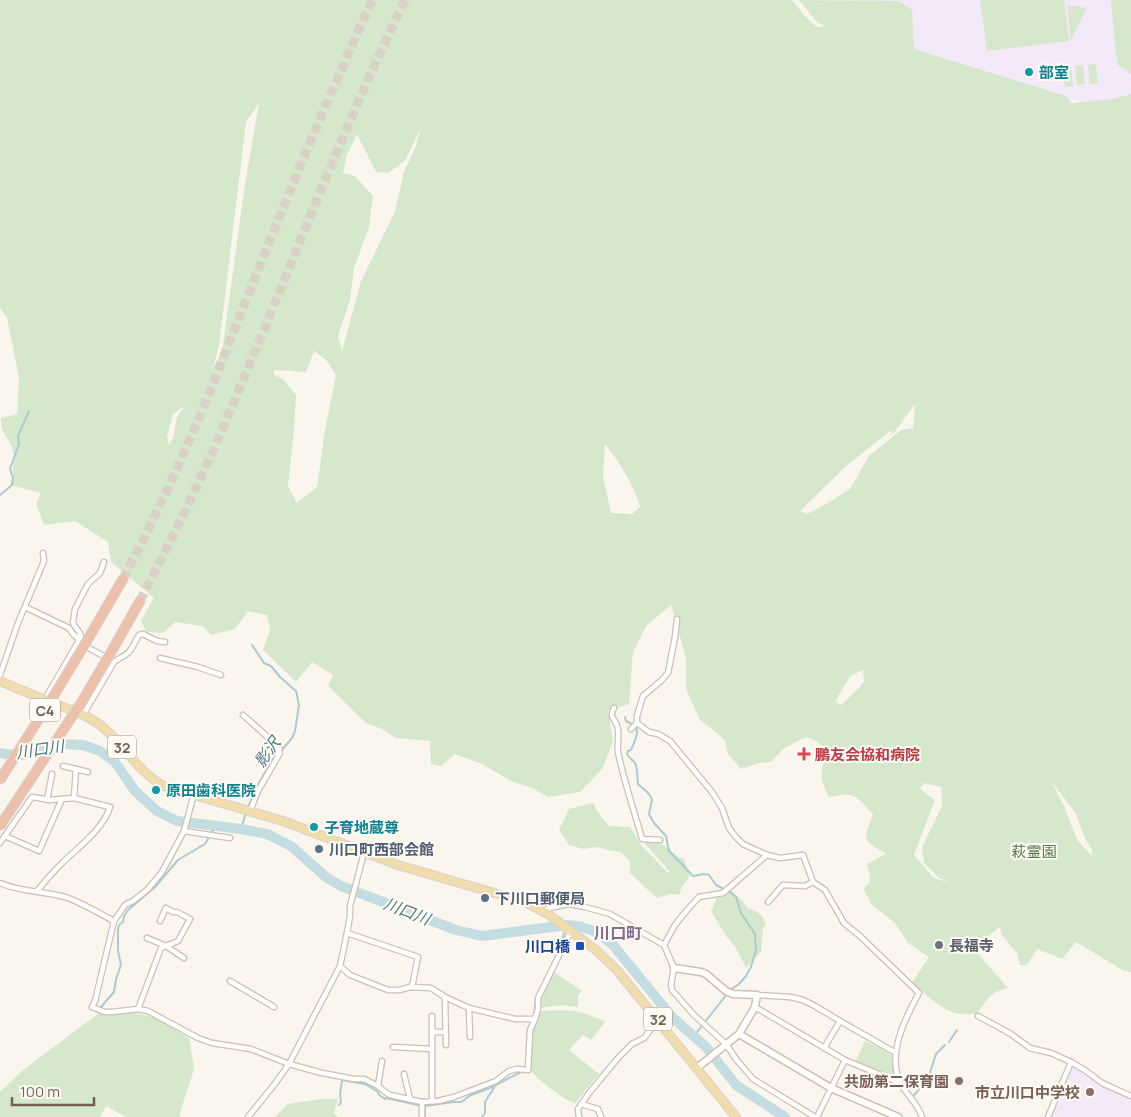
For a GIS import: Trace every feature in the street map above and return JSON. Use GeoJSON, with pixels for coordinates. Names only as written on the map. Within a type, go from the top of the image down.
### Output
{"type":"FeatureCollection","features":[{"type":"Feature","properties":{"kind":"highway","name":"C4"},"geometry":{"type":"LineString","coordinates":[[0,780],[56,692],[82,641],[123,578]]}},
{"type":"Feature","properties":{"kind":"highway","name":"C4"},"geometry":{"type":"LineString","coordinates":[[0,826],[76,710],[140,601]]}},
{"type":"Feature","properties":{"kind":"main road","name":"32"},"geometry":{"type":"LineString","coordinates":[[0,681],[94,721],[105,729],[148,775],[155,781],[168,787],[299,827],[364,853],[426,874],[515,898],[546,912],[596,950],[616,968],[736,1117]]}},
{"type":"Feature","properties":{"kind":"street"},"geometry":{"type":"LineString","coordinates":[[0,675],[13,636],[44,561],[43,553]]}},
{"type":"Feature","properties":{"kind":"street"},"geometry":{"type":"LineString","coordinates":[[44,699],[82,641],[80,633],[73,622],[75,609],[88,584],[100,573],[104,562]]}},
{"type":"Feature","properties":{"kind":"street"},"geometry":{"type":"LineString","coordinates":[[25,607],[68,628],[82,641],[114,662]]}},
{"type":"Feature","properties":{"kind":"street"},"geometry":{"type":"LineString","coordinates":[[631,729],[636,723],[643,696],[662,680],[668,672],[678,619]]}},
{"type":"Feature","properties":{"kind":"street"},"geometry":{"type":"LineString","coordinates":[[83,715],[114,662],[130,651],[139,635],[143,634],[157,641],[165,642]]}},
{"type":"Feature","properties":{"kind":"street"},"geometry":{"type":"LineString","coordinates":[[160,658],[198,667],[221,675]]}},
{"type":"Feature","properties":{"kind":"street"},"geometry":{"type":"LineString","coordinates":[[614,708],[611,713],[618,728],[618,751],[642,839],[660,840]]}},
{"type":"Feature","properties":{"kind":"street"},"geometry":{"type":"LineString","coordinates":[[243,714],[279,747],[280,753],[248,810]]}},
{"type":"Feature","properties":{"kind":"street"},"geometry":{"type":"LineString","coordinates":[[636,723],[649,732],[658,734],[670,741],[712,792],[722,808],[730,828],[743,844],[767,855],[780,858],[803,855],[813,882],[825,890],[844,923],[919,993],[904,1022],[896,1053],[900,1082],[916,1104],[922,1117]]}},
{"type":"Feature","properties":{"kind":"street"},"geometry":{"type":"LineString","coordinates":[[63,766],[88,772]]}},
{"type":"Feature","properties":{"kind":"street"},"geometry":{"type":"LineString","coordinates":[[74,798],[76,769]]}},
{"type":"Feature","properties":{"kind":"street"},"geometry":{"type":"LineString","coordinates":[[47,800],[52,774]]}},
{"type":"Feature","properties":{"kind":"street"},"geometry":{"type":"LineString","coordinates":[[194,794],[185,830],[162,872],[148,889],[125,906],[114,921],[95,1002],[92,1007],[105,1012],[138,1009],[148,1011],[198,1038],[212,1043],[251,1049],[289,1064],[322,1074],[364,1079],[390,1095],[422,1102],[432,1102],[454,1097],[496,1081],[509,1071],[516,1069],[528,1070],[530,1030],[538,1009],[538,998],[571,931]]}},
{"type":"Feature","properties":{"kind":"street"},"geometry":{"type":"LineString","coordinates":[[0,843],[32,797],[47,800],[74,798],[110,806],[107,816],[97,829],[37,891]]}},
{"type":"Feature","properties":{"kind":"street"},"geometry":{"type":"LineString","coordinates":[[5,836],[39,851],[62,799]]}},
{"type":"Feature","properties":{"kind":"street"},"geometry":{"type":"LineString","coordinates":[[185,830],[230,838]]}},
{"type":"Feature","properties":{"kind":"street"},"geometry":{"type":"LineString","coordinates":[[248,1117],[289,1064],[340,966],[352,900],[364,853]]}},
{"type":"Feature","properties":{"kind":"street"},"geometry":{"type":"LineString","coordinates":[[664,945],[675,925],[700,897],[725,892],[767,855]]}},
{"type":"Feature","properties":{"kind":"street"},"geometry":{"type":"LineString","coordinates":[[768,902],[783,885],[805,886],[813,882]]}},
{"type":"Feature","properties":{"kind":"street"},"geometry":{"type":"LineString","coordinates":[[0,883],[8,887],[67,898],[114,921]]}},
{"type":"Feature","properties":{"kind":"street"},"geometry":{"type":"LineString","coordinates":[[546,912],[549,908],[569,904],[585,907],[610,914],[664,945],[674,968],[672,990],[694,1015],[703,1022],[753,1079],[816,1117],[844,1060]]}},
{"type":"Feature","properties":{"kind":"street"},"geometry":{"type":"LineString","coordinates":[[138,1009],[161,948],[178,941],[190,919],[166,908],[160,921]]}},
{"type":"Feature","properties":{"kind":"street"},"geometry":{"type":"LineString","coordinates":[[347,933],[418,957],[412,987]]}},
{"type":"Feature","properties":{"kind":"street"},"geometry":{"type":"LineString","coordinates":[[147,938],[166,946],[184,958]]}},
{"type":"Feature","properties":{"kind":"street"},"geometry":{"type":"LineString","coordinates":[[340,966],[350,975],[388,990],[412,987],[431,988],[470,1008],[515,1019],[535,1019]]}},
{"type":"Feature","properties":{"kind":"street"},"geometry":{"type":"LineString","coordinates":[[674,968],[706,974],[728,992],[742,995],[794,997],[815,1006],[896,1053]]}},
{"type":"Feature","properties":{"kind":"street"},"geometry":{"type":"LineString","coordinates":[[230,982],[274,1007]]}},
{"type":"Feature","properties":{"kind":"street"},"geometry":{"type":"LineString","coordinates":[[697,1068],[739,1034],[755,1007],[757,995]]}},
{"type":"Feature","properties":{"kind":"street"},"geometry":{"type":"LineString","coordinates":[[445,996],[446,1045]]}},
{"type":"Feature","properties":{"kind":"street"},"geometry":{"type":"LineString","coordinates":[[755,1007],[844,1060],[900,1082]]}},
{"type":"Feature","properties":{"kind":"street"},"geometry":{"type":"LineString","coordinates":[[470,1008],[470,1038]]}},
{"type":"Feature","properties":{"kind":"street"},"geometry":{"type":"LineString","coordinates":[[432,1016],[432,1102]]}},
{"type":"Feature","properties":{"kind":"street"},"geometry":{"type":"LineString","coordinates":[[978,1016],[1011,1034],[1030,1048],[1051,1053],[1071,1062],[1102,1083],[1131,1096]]}},
{"type":"Feature","properties":{"kind":"street"},"geometry":{"type":"LineString","coordinates":[[579,1117],[578,1109],[589,1093],[618,1058],[632,1044],[644,1038],[658,1020]]}},
{"type":"Feature","properties":{"kind":"street"},"geometry":{"type":"LineString","coordinates":[[824,1048],[840,1021]]}},
{"type":"Feature","properties":{"kind":"street"},"geometry":{"type":"LineString","coordinates":[[432,1032],[446,1032]]}},
{"type":"Feature","properties":{"kind":"street"},"geometry":{"type":"LineString","coordinates":[[739,1034],[831,1088],[898,1117]]}},
{"type":"Feature","properties":{"kind":"street"},"geometry":{"type":"LineString","coordinates":[[393,1047],[432,1049]]}},
{"type":"Feature","properties":{"kind":"street"},"geometry":{"type":"LineString","coordinates":[[378,1086],[382,1061]]}},
{"type":"Feature","properties":{"kind":"street"},"geometry":{"type":"LineString","coordinates":[[1048,1117],[1071,1062]]}},
{"type":"Feature","properties":{"kind":"street"},"geometry":{"type":"LineString","coordinates":[[404,1074],[410,1099]]}},
{"type":"Feature","properties":{"kind":"street"},"geometry":{"type":"LineString","coordinates":[[422,1102],[422,1117]]}},
{"type":"Feature","properties":{"kind":"street"},"geometry":{"type":"LineString","coordinates":[[582,1104],[598,1109],[601,1117]]}},
{"type":"Feature","properties":{"kind":"shaded area"},"geometry":{"type":"Polygon","coordinates":[[[858,0],[1131,0],[1131,101],[1098,106],[865,51],[858,0]]]}},
{"type":"Feature","properties":{"kind":"shaded area","name":"市立川口中学校"},"geometry":{"type":"Polygon","coordinates":[[[1071,1062],[1102,1083],[1131,1096],[1131,1117],[1048,1117],[1071,1062]]]}},
{"type":"Feature","properties":{"kind":"green space","name":"萩霊園"},"geometry":{"type":"Polygon","coordinates":[[[0,0],[792,0],[817,27],[826,27],[816,21],[799,0],[899,1],[912,10],[914,49],[1066,96],[1072,103],[1113,99],[1131,94],[1131,972],[1124,971],[1076,942],[1062,959],[1037,949],[1027,965],[1020,965],[1017,953],[1001,934],[1000,927],[973,948],[1008,988],[993,994],[977,1014],[952,1012],[931,999],[912,983],[929,957],[908,943],[895,923],[871,904],[863,888],[870,881],[867,864],[886,854],[872,845],[866,835],[873,814],[854,796],[829,797],[822,779],[823,764],[827,751],[817,741],[806,737],[783,749],[771,762],[759,763],[741,769],[728,754],[724,739],[700,720],[686,689],[686,658],[671,605],[646,626],[633,652],[629,704],[608,710],[613,741],[603,768],[580,792],[548,797],[532,788],[511,781],[482,764],[455,754],[441,766],[431,764],[430,741],[396,738],[382,729],[366,723],[328,686],[333,675],[312,662],[296,682],[263,650],[270,630],[267,615],[248,611],[235,629],[211,635],[203,626],[175,622],[163,633],[146,632],[141,620],[154,598],[111,562],[108,542],[75,521],[44,525],[36,504],[41,493],[11,485],[14,455],[3,431],[1,418],[17,414],[19,377],[7,318],[0,308],[0,0]],[[259,103],[246,122],[219,346],[213,368],[222,352],[245,184],[259,103]],[[421,128],[405,161],[388,173],[376,172],[357,134],[347,155],[343,173],[355,176],[373,196],[369,227],[354,268],[350,300],[338,336],[342,351],[361,281],[395,212],[404,172],[415,148],[421,128]],[[314,351],[306,372],[274,370],[274,375],[283,379],[296,395],[288,486],[297,503],[317,487],[325,430],[336,375],[327,361],[314,351]],[[915,404],[893,434],[890,431],[845,467],[800,511],[807,514],[850,489],[869,456],[901,430],[913,428],[915,404]],[[185,406],[173,414],[167,436],[169,445],[173,438],[177,417],[185,406]],[[605,444],[603,475],[611,513],[632,514],[640,507],[626,474],[605,444]],[[863,670],[850,676],[835,702],[841,705],[859,688],[864,681],[863,670]],[[1051,781],[1064,806],[1077,840],[1092,856],[1092,850],[1075,812],[1051,781]],[[924,783],[920,789],[935,800],[914,855],[934,878],[951,883],[939,878],[924,863],[922,847],[942,806],[941,787],[924,783]]]}},
{"type":"Feature","properties":{"kind":"green space"},"geometry":{"type":"Polygon","coordinates":[[[980,0],[1064,0],[1069,41],[987,51],[980,0]]]}},
{"type":"Feature","properties":{"kind":"green space"},"geometry":{"type":"Polygon","coordinates":[[[1111,0],[1131,0],[1131,74],[1118,65],[1111,0]]]}},
{"type":"Feature","properties":{"kind":"green space"},"geometry":{"type":"Polygon","coordinates":[[[1067,5],[1087,8],[1071,40],[1067,5]]]}},
{"type":"Feature","properties":{"kind":"green space"},"geometry":{"type":"Polygon","coordinates":[[[1096,64],[1098,83],[1090,84],[1088,65],[1096,64]]]}},
{"type":"Feature","properties":{"kind":"green space"},"geometry":{"type":"Polygon","coordinates":[[[1083,65],[1085,84],[1077,85],[1075,66],[1083,65]]]}},
{"type":"Feature","properties":{"kind":"green space"},"geometry":{"type":"Polygon","coordinates":[[[1071,67],[1073,86],[1065,87],[1063,68],[1071,67]]]}},
{"type":"Feature","properties":{"kind":"green space"},"geometry":{"type":"Polygon","coordinates":[[[593,803],[609,826],[630,827],[641,845],[668,873],[670,872],[645,842],[663,844],[677,856],[684,859],[690,876],[683,885],[679,895],[671,894],[657,898],[630,873],[630,861],[621,852],[598,847],[583,849],[569,845],[559,830],[569,809],[593,803]]]}},
{"type":"Feature","properties":{"kind":"green space"},"geometry":{"type":"Polygon","coordinates":[[[732,891],[743,901],[747,908],[759,913],[766,924],[763,929],[761,952],[746,968],[736,948],[726,936],[711,911],[717,897],[732,891]]]}},
{"type":"Feature","properties":{"kind":"green space"},"geometry":{"type":"Polygon","coordinates":[[[554,972],[582,991],[578,995],[578,1007],[562,1005],[540,1008],[541,1000],[554,972]]]}},
{"type":"Feature","properties":{"kind":"green space"},"geometry":{"type":"Polygon","coordinates":[[[121,1010],[154,1017],[189,1038],[194,1069],[180,1117],[126,1117],[106,1106],[100,1117],[0,1117],[0,1092],[23,1070],[99,1013],[121,1010]]]}},
{"type":"Feature","properties":{"kind":"green space"},"geometry":{"type":"Polygon","coordinates":[[[540,1011],[575,1011],[605,1022],[591,1040],[583,1035],[569,1050],[599,1074],[575,1104],[538,1079],[529,1068],[531,1029],[538,1020],[540,1011]]]}},
{"type":"Feature","properties":{"kind":"green space"},"geometry":{"type":"Polygon","coordinates":[[[865,1041],[891,1055],[897,1081],[854,1064],[865,1041]]]}},
{"type":"Feature","properties":{"kind":"green space"},"geometry":{"type":"Polygon","coordinates":[[[320,1099],[338,1099],[334,1113],[338,1117],[275,1117],[288,1104],[320,1099]]]}},
{"type":"Feature","properties":{"kind":"waterway"},"geometry":{"type":"LineString","coordinates":[[0,495],[12,485],[13,478],[10,469],[19,444],[18,436],[29,411]]}},
{"type":"Feature","properties":{"kind":"waterway","name":"影沢"},"geometry":{"type":"LineString","coordinates":[[248,808],[254,791],[278,751],[282,750],[292,738],[299,705],[296,691],[271,666],[264,663],[252,645]]}},
{"type":"Feature","properties":{"kind":"waterway"},"geometry":{"type":"LineString","coordinates":[[625,717],[626,721],[637,730],[631,750],[627,754],[636,765],[638,784],[651,797],[649,814],[654,823],[666,836],[669,851],[693,876],[709,875],[716,885],[736,897],[741,913],[755,934],[756,950],[751,967],[739,984],[730,990]]}},
{"type":"Feature","properties":{"kind":"waterway","name":"川口川"},"geometry":{"type":"LineString","coordinates":[[0,753],[22,755],[40,748],[64,744],[83,745],[100,751],[115,762],[135,791],[157,811],[177,821],[267,834],[291,846],[327,878],[341,886],[456,930],[482,936],[567,925],[592,930],[613,945],[672,1017],[706,1047],[736,1085],[785,1117]]}},
{"type":"Feature","properties":{"kind":"waterway","name":"影沢"},"geometry":{"type":"LineString","coordinates":[[241,829],[246,812]]}},
{"type":"Feature","properties":{"kind":"waterway","name":"川口川"},"geometry":{"type":"LineString","coordinates":[[212,832],[217,826]]}},
{"type":"Feature","properties":{"kind":"waterway"},"geometry":{"type":"LineString","coordinates":[[101,1007],[114,992],[121,965],[118,951],[118,930],[124,916],[128,910],[155,887],[178,860],[205,844],[209,837]]}},
{"type":"Feature","properties":{"kind":"waterway"},"geometry":{"type":"LineString","coordinates":[[551,967],[561,946],[564,933]]}},
{"type":"Feature","properties":{"kind":"waterway"},"geometry":{"type":"LineString","coordinates":[[694,1036],[727,994]]}},
{"type":"Feature","properties":{"kind":"waterway"},"geometry":{"type":"LineString","coordinates":[[534,1015],[536,998]]}},
{"type":"Feature","properties":{"kind":"waterway"},"geometry":{"type":"LineString","coordinates":[[949,1042],[957,1030]]}},
{"type":"Feature","properties":{"kind":"waterway"},"geometry":{"type":"LineString","coordinates":[[914,1095],[928,1079],[936,1054],[945,1045]]}},
{"type":"Feature","properties":{"kind":"waterway"},"geometry":{"type":"LineString","coordinates":[[339,1105],[341,1102],[342,1080],[365,1084],[385,1099],[425,1106],[461,1102],[471,1095],[522,1072]]}},
{"type":"Feature","properties":{"kind":"waterway"},"geometry":{"type":"LineString","coordinates":[[482,1117],[485,1113],[485,1102],[495,1086]]}},
{"type":"Feature","properties":{"kind":"waterway"},"geometry":{"type":"LineString","coordinates":[[425,1106],[425,1117]]}},
{"type":"Feature","properties":{"kind":"tunnel"},"geometry":{"type":"LineString","coordinates":[[123,579],[175,473],[197,423],[304,156],[373,0]]}},
{"type":"Feature","properties":{"kind":"tunnel"},"geometry":{"type":"LineString","coordinates":[[140,601],[211,455],[356,107],[405,0]]}},
{"type":"Feature","properties":{"kind":"place","name":"部室"},"geometry":{"type":"Point","coordinates":[1029,72]}},
{"type":"Feature","properties":{"kind":"place","name":"鵬友会協和病院"},"geometry":{"type":"Point","coordinates":[804,754]}},
{"type":"Feature","properties":{"kind":"place","name":"原田歯科医院"},"geometry":{"type":"Point","coordinates":[156,790]}},
{"type":"Feature","properties":{"kind":"place","name":"子育地蔵尊"},"geometry":{"type":"Point","coordinates":[314,827]}},
{"type":"Feature","properties":{"kind":"place","name":"川口町西部会館"},"geometry":{"type":"Point","coordinates":[319,849]}},
{"type":"Feature","properties":{"kind":"place","name":"下川口郵便局"},"geometry":{"type":"Point","coordinates":[485,898]}},
{"type":"Feature","properties":{"kind":"place","name":"長福寺"},"geometry":{"type":"Point","coordinates":[939,945]}},
{"type":"Feature","properties":{"kind":"place","name":"川口橋"},"geometry":{"type":"Point","coordinates":[580,946]}},
{"type":"Feature","properties":{"kind":"place","name":"共励第二保育園"},"geometry":{"type":"Point","coordinates":[959,1081]}},
{"type":"Feature","properties":{"kind":"place","name":"市立川口中学校"},"geometry":{"type":"Point","coordinates":[1090,1092]}},
{"type":"Feature","properties":{"kind":"district","name":"川口町"},"geometry":{"type":"Point","coordinates":[618,933]}}]}
